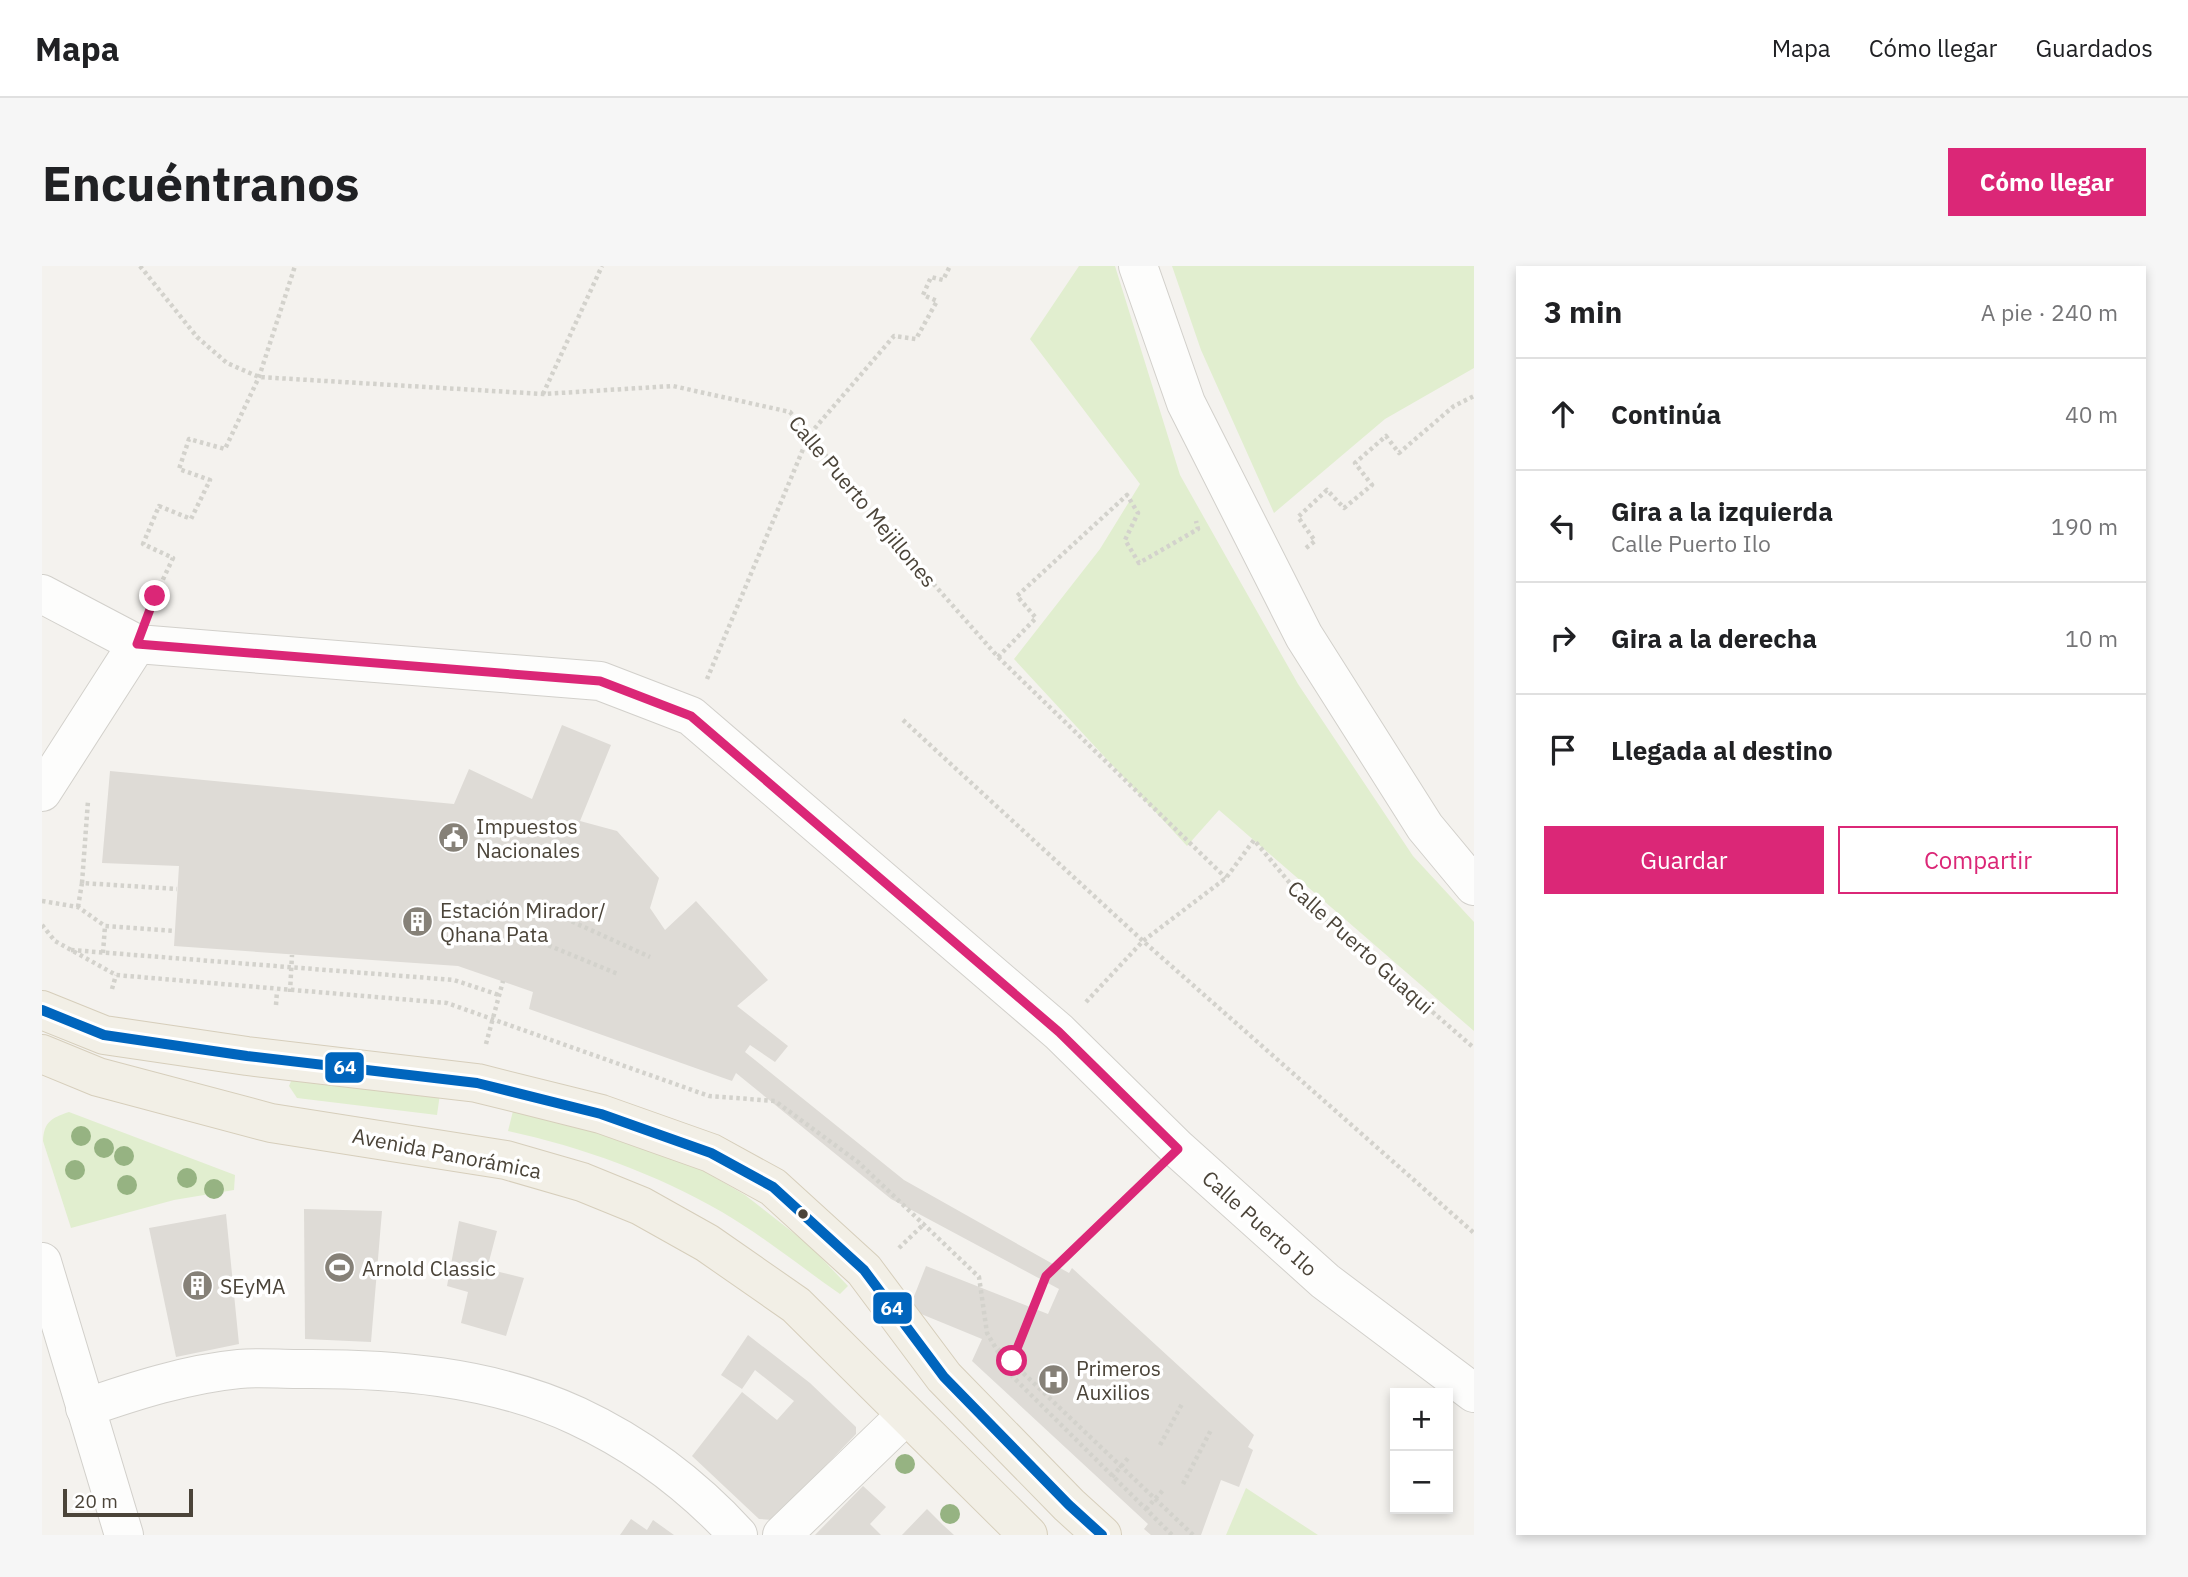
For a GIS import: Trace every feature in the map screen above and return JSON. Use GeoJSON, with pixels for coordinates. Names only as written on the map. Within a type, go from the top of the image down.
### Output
{"type":"FeatureCollection","features":[{"type":"Feature","properties":{"kind":"main road"},"geometry":{"type":"LineString","coordinates":[[42,1010],[104,1035],[247,1056],[477,1083],[601,1114],[711,1153],[773,1187],[864,1270],[944,1377],[1069,1505],[1102,1535]]}},
{"type":"Feature","properties":{"kind":"main road","name":"Avenida Panorámica"},"geometry":{"type":"LineString","coordinates":[[42,1055],[98,1077],[271,1123],[506,1160],[582,1182],[641,1206],[707,1243],[796,1305],[1028,1535]]}},
{"type":"Feature","properties":{"kind":"street"},"geometry":{"type":"LineString","coordinates":[[1138,266],[1186,403],[1304,636],[1425,827],[1474,886]]}},
{"type":"Feature","properties":{"kind":"street"},"geometry":{"type":"LineString","coordinates":[[42,594],[137,644],[42,792]]}},
{"type":"Feature","properties":{"kind":"street","name":"Calle Puerto Ilo"},"geometry":{"type":"LineString","coordinates":[[137,644],[600,681],[691,716],[1059,1032],[1178,1149],[1325,1281],[1474,1393]]}},
{"type":"Feature","properties":{"kind":"street"},"geometry":{"type":"LineString","coordinates":[[42,1262],[124,1535]]}},
{"type":"Feature","properties":{"kind":"street"},"geometry":{"type":"LineString","coordinates":[[85,1408],[182,1380],[239,1369],[342,1368],[407,1373],[476,1384],[576,1416],[620,1440],[649,1457],[738,1535]]}},
{"type":"Feature","properties":{"kind":"street"},"geometry":{"type":"LineString","coordinates":[[782,1535],[905,1416]]}},
{"type":"Feature","properties":{"kind":"path"},"geometry":{"type":"LineString","coordinates":[[140,266],[197,337],[227,363],[258,377]]}},
{"type":"Feature","properties":{"kind":"path"},"geometry":{"type":"LineString","coordinates":[[137,644],[147,614],[173,558],[143,544],[159,506],[191,519],[210,480],[178,469],[189,439],[225,449],[258,377],[295,266]]}},
{"type":"Feature","properties":{"kind":"path"},"geometry":{"type":"LineString","coordinates":[[543,394],[602,266]]}},
{"type":"Feature","properties":{"kind":"path"},"geometry":{"type":"LineString","coordinates":[[691,716],[809,435],[894,336],[916,339],[937,300],[923,295],[931,277],[943,280],[950,266]]}},
{"type":"Feature","properties":{"kind":"path","name":"Calle Puerto Mejillones"},"geometry":{"type":"LineString","coordinates":[[258,377],[543,394],[673,386],[790,412],[998,657],[1226,878]]}},
{"type":"Feature","properties":{"kind":"path"},"geometry":{"type":"LineString","coordinates":[[1271,574],[1315,541],[1298,517],[1327,489],[1344,508],[1372,485],[1355,463],[1386,436],[1399,453],[1454,406],[1474,396]]}},
{"type":"Feature","properties":{"kind":"path"},"geometry":{"type":"LineString","coordinates":[[998,657],[1036,618],[1017,596],[1127,495],[1138,513],[1125,540],[1139,563],[1198,529],[1195,518]]}},
{"type":"Feature","properties":{"kind":"path"},"geometry":{"type":"LineString","coordinates":[[903,720],[1143,941],[1474,1233]]}},
{"type":"Feature","properties":{"kind":"path"},"geometry":{"type":"LineString","coordinates":[[78,907],[89,791]]}},
{"type":"Feature","properties":{"kind":"path","name":"Calle Puerto Guaqui"},"geometry":{"type":"LineString","coordinates":[[1226,878],[1254,840],[1304,900],[1473,1046]]}},
{"type":"Feature","properties":{"kind":"path"},"geometry":{"type":"LineString","coordinates":[[1059,1032],[1143,941],[1226,878]]}},
{"type":"Feature","properties":{"kind":"path"},"geometry":{"type":"LineString","coordinates":[[82,883],[177,889]]}},
{"type":"Feature","properties":{"kind":"path"},"geometry":{"type":"LineString","coordinates":[[42,901],[78,907],[105,926],[174,931]]}},
{"type":"Feature","properties":{"kind":"path"},"geometry":{"type":"LineString","coordinates":[[486,902],[498,906]]}},
{"type":"Feature","properties":{"kind":"path"},"geometry":{"type":"LineString","coordinates":[[540,907],[650,957]]}},
{"type":"Feature","properties":{"kind":"path"},"geometry":{"type":"LineString","coordinates":[[42,925],[55,941],[116,975],[277,991],[447,1003],[709,1096],[775,1101],[858,1162],[925,1223],[978,1277],[987,1332],[1012,1376],[1172,1535]]}},
{"type":"Feature","properties":{"kind":"path"},"geometry":{"type":"LineString","coordinates":[[103,953],[105,926]]}},
{"type":"Feature","properties":{"kind":"path"},"geometry":{"type":"LineString","coordinates":[[517,933],[618,974]]}},
{"type":"Feature","properties":{"kind":"path"},"geometry":{"type":"LineString","coordinates":[[70,950],[454,980],[499,995]]}},
{"type":"Feature","properties":{"kind":"path"},"geometry":{"type":"LineString","coordinates":[[290,992],[292,956]]}},
{"type":"Feature","properties":{"kind":"path"},"geometry":{"type":"LineString","coordinates":[[112,989],[116,975]]}},
{"type":"Feature","properties":{"kind":"path"},"geometry":{"type":"LineString","coordinates":[[483,1053],[503,981]]}},
{"type":"Feature","properties":{"kind":"path"},"geometry":{"type":"LineString","coordinates":[[276,1005],[277,991]]}},
{"type":"Feature","properties":{"kind":"path"},"geometry":{"type":"LineString","coordinates":[[1012,1376],[1012,1361],[1046,1276],[1178,1149]]}},
{"type":"Feature","properties":{"kind":"path"},"geometry":{"type":"LineString","coordinates":[[893,1254],[925,1223]]}},
{"type":"Feature","properties":{"kind":"path"},"geometry":{"type":"LineString","coordinates":[[995,1346],[1157,1497],[1193,1535]]}},
{"type":"Feature","properties":{"kind":"path"},"geometry":{"type":"LineString","coordinates":[[1160,1445],[1182,1405]]}},
{"type":"Feature","properties":{"kind":"path"},"geometry":{"type":"LineString","coordinates":[[1183,1483],[1212,1428]]}},
{"type":"Feature","properties":{"kind":"path"},"geometry":{"type":"LineString","coordinates":[[1112,1476],[1129,1457]]}},
{"type":"Feature","properties":{"kind":"path"},"geometry":{"type":"LineString","coordinates":[[1146,1509],[1164,1489]]}},
{"type":"Feature","properties":{"kind":"green space"},"geometry":{"type":"Polygon","coordinates":[[[1079,266],[1115,266],[1180,475],[1298,684],[1413,856],[1474,922],[1474,1031],[1219,810],[1187,846],[1014,659],[1100,549],[1140,484],[1030,339],[1079,266]]]}},
{"type":"Feature","properties":{"kind":"green space"},"geometry":{"type":"Polygon","coordinates":[[[1172,266],[1474,266],[1474,368],[1385,419],[1274,513],[1201,350],[1172,266]]]}},
{"type":"Feature","properties":{"kind":"green space"},"geometry":{"type":"Polygon","coordinates":[[[292,1079],[440,1094],[437,1115],[297,1098],[289,1086],[292,1079]]]}},
{"type":"Feature","properties":{"kind":"green space"},"geometry":{"type":"Polygon","coordinates":[[[514,1107],[549,1113],[697,1167],[745,1195],[809,1245],[848,1286],[840,1294],[737,1221],[697,1198],[645,1174],[563,1145],[508,1131],[514,1107]]]}},
{"type":"Feature","properties":{"kind":"green space"},"geometry":{"type":"Polygon","coordinates":[[[69,1112],[235,1175],[234,1190],[174,1200],[71,1228],[43,1141],[47,1125],[57,1116],[69,1112]]]}},
{"type":"Feature","properties":{"kind":"green space"},"geometry":{"type":"Polygon","coordinates":[[[1246,1488],[1318,1535],[1226,1535],[1246,1488]]]}},
{"type":"Feature","properties":{"kind":"building","name":"Estación Mirador/ Qhana Pata"},"geometry":{"type":"Polygon","coordinates":[[[562,725],[611,745],[580,821],[617,831],[659,878],[650,908],[665,930],[696,901],[768,980],[737,1006],[788,1046],[775,1062],[750,1045],[745,1052],[904,1180],[1069,1273],[1072,1268],[1254,1435],[1248,1447],[1253,1450],[1239,1487],[1221,1480],[1201,1535],[1151,1535],[1144,1529],[1148,1524],[972,1361],[982,1339],[909,1309],[926,1266],[1048,1314],[1059,1289],[891,1199],[736,1073],[732,1081],[529,1009],[533,992],[458,966],[174,946],[179,866],[102,863],[110,771],[454,804],[469,769],[532,799],[562,725]]]}},
{"type":"Feature","properties":{"kind":"building"},"geometry":{"type":"Polygon","coordinates":[[[304,1209],[382,1211],[371,1342],[305,1339],[304,1209]]]}},
{"type":"Feature","properties":{"kind":"building","name":"SEyMA"},"geometry":{"type":"Polygon","coordinates":[[[226,1214],[239,1344],[176,1357],[149,1228],[226,1214]]]}},
{"type":"Feature","properties":{"kind":"building"},"geometry":{"type":"Polygon","coordinates":[[[459,1221],[497,1231],[487,1269],[524,1278],[506,1336],[461,1323],[468,1292],[447,1286],[459,1221]]]}},
{"type":"Feature","properties":{"kind":"building"},"geometry":{"type":"Polygon","coordinates":[[[748,1335],[810,1383],[856,1427],[856,1434],[773,1520],[759,1519],[692,1456],[742,1392],[777,1420],[794,1401],[755,1370],[742,1389],[721,1375],[748,1335]]]}},
{"type":"Feature","properties":{"kind":"building"},"geometry":{"type":"Polygon","coordinates":[[[863,1486],[886,1507],[870,1524],[881,1535],[815,1535],[863,1486]]]}},
{"type":"Feature","properties":{"kind":"building"},"geometry":{"type":"Polygon","coordinates":[[[927,1509],[943,1525],[954,1535],[902,1535],[927,1509]]]}},
{"type":"Feature","properties":{"kind":"building"},"geometry":{"type":"Polygon","coordinates":[[[631,1519],[647,1530],[653,1520],[674,1535],[620,1535],[631,1519]]]}},
{"type":"Feature","properties":{"kind":"transit line","name":"64"},"geometry":{"type":"LineString","coordinates":[[42,1010],[104,1035],[247,1056],[477,1083],[601,1114],[711,1153],[773,1187],[864,1270],[944,1377],[1069,1505],[1102,1535]]}},
{"type":"Feature","properties":{"kind":"place","name":"Impuestos Nacionales"},"geometry":{"type":"Point","coordinates":[453,838]}},
{"type":"Feature","properties":{"kind":"place","name":"Estación Mirador/ Qhana Pata"},"geometry":{"type":"Point","coordinates":[417,922]}},
{"type":"Feature","properties":{"kind":"place","name":"Arnold Classic"},"geometry":{"type":"Point","coordinates":[339,1268]}},
{"type":"Feature","properties":{"kind":"place","name":"SEyMA"},"geometry":{"type":"Point","coordinates":[197,1286]}},
{"type":"Feature","properties":{"kind":"place","name":"Primeros Auxilios"},"geometry":{"type":"Point","coordinates":[1053,1380]}},
{"type":"Feature","properties":{"kind":"route"},"geometry":{"type":"LineString","coordinates":[[155,596],[137,644],[600,681],[691,716],[1059,1032],[1178,1149],[1095,1225],[1046,1276],[1012,1361]]}}]}
